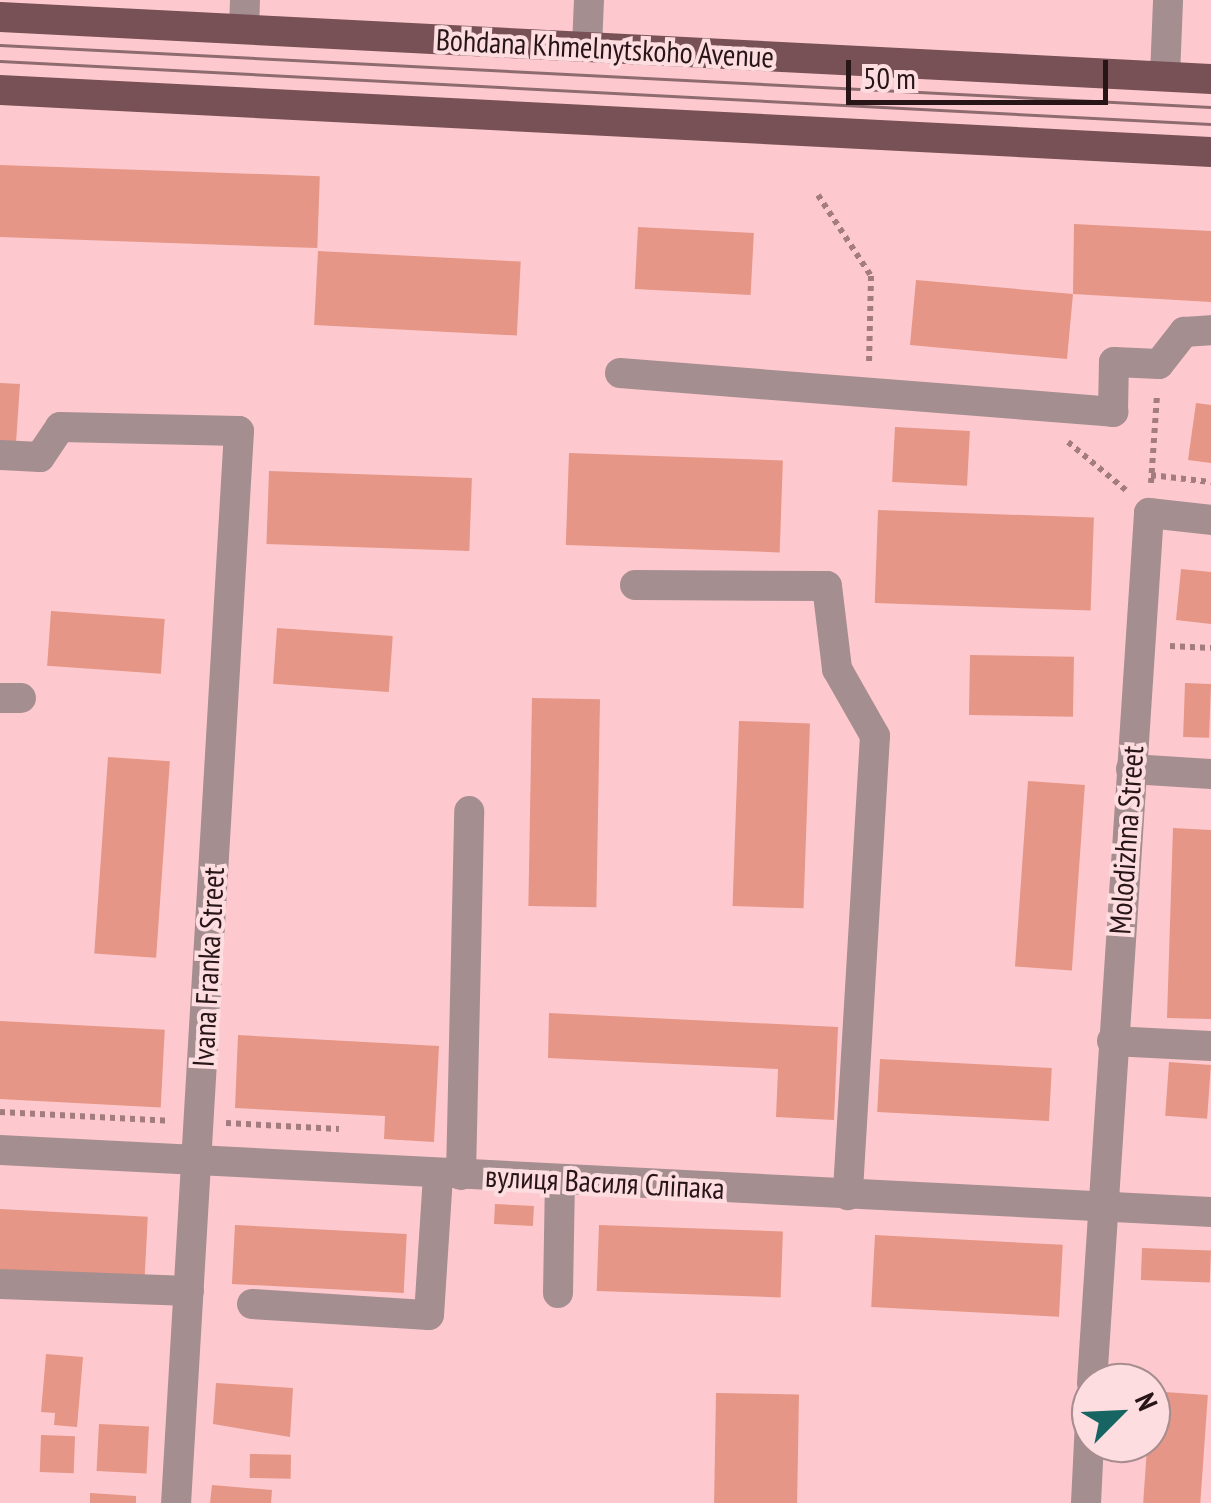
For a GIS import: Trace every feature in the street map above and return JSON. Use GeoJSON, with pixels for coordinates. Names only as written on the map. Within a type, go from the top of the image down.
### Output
{"type":"FeatureCollection","features":[{"type":"Feature","properties":{"kind":"main road","name":"Bohdana Khmelnytskoho Avenue"},"geometry":{"type":"LineString","coordinates":[[0,17],[244,14],[588,47],[1211,78]]}},
{"type":"Feature","properties":{"kind":"main road"},"geometry":{"type":"LineString","coordinates":[[0,90],[1211,152]]}},
{"type":"Feature","properties":{"kind":"street"},"geometry":{"type":"LineString","coordinates":[[588,47],[589,0]]}},
{"type":"Feature","properties":{"kind":"street"},"geometry":{"type":"LineString","coordinates":[[1165,76],[1168,0]]}},
{"type":"Feature","properties":{"kind":"street"},"geometry":{"type":"LineString","coordinates":[[620,374],[1112,412],[1114,362],[1159,364],[1184,332],[1211,330]]}},
{"type":"Feature","properties":{"kind":"street","name":"Ivana Franka Street"},"geometry":{"type":"LineString","coordinates":[[0,455],[40,456],[60,427],[240,431],[176,1503]]}},
{"type":"Feature","properties":{"kind":"street"},"geometry":{"type":"LineString","coordinates":[[1149,513],[1211,520]]}},
{"type":"Feature","properties":{"kind":"street","name":"Molodizhna Street"},"geometry":{"type":"LineString","coordinates":[[1093,1363],[1100,1209],[1149,513]]}},
{"type":"Feature","properties":{"kind":"street"},"geometry":{"type":"LineString","coordinates":[[635,585],[828,586],[836,670],[874,736],[848,1195]]}},
{"type":"Feature","properties":{"kind":"street"},"geometry":{"type":"LineString","coordinates":[[1131,769],[1211,774]]}},
{"type":"Feature","properties":{"kind":"street"},"geometry":{"type":"LineString","coordinates":[[252,1304],[429,1315],[450,1174],[469,811]]}},
{"type":"Feature","properties":{"kind":"street"},"geometry":{"type":"LineString","coordinates":[[1112,1041],[1211,1046]]}},
{"type":"Feature","properties":{"kind":"street","name":"вулиця Василя Сліпака"},"geometry":{"type":"LineString","coordinates":[[0,1150],[1211,1212]]}},
{"type":"Feature","properties":{"kind":"street"},"geometry":{"type":"LineString","coordinates":[[558,1293],[560,1180]]}},
{"type":"Feature","properties":{"kind":"street"},"geometry":{"type":"LineString","coordinates":[[0,1284],[188,1291]]}},
{"type":"Feature","properties":{"kind":"street"},"geometry":{"type":"LineString","coordinates":[[1086,1503],[1088,1463]]}},
{"type":"Feature","properties":{"kind":"path"},"geometry":{"type":"LineString","coordinates":[[818,196],[871,276],[874,394]]}},
{"type":"Feature","properties":{"kind":"path"},"geometry":{"type":"LineString","coordinates":[[1149,513],[1159,364]]}},
{"type":"Feature","properties":{"kind":"path"},"geometry":{"type":"LineString","coordinates":[[1056,436],[1090,452],[1149,513]]}},
{"type":"Feature","properties":{"kind":"path"},"geometry":{"type":"LineString","coordinates":[[1151,475],[1211,482]]}},
{"type":"Feature","properties":{"kind":"building"},"geometry":{"type":"Polygon","coordinates":[[[0,165],[320,176],[317,248],[0,237],[0,165]]]}},
{"type":"Feature","properties":{"kind":"building"},"geometry":{"type":"Polygon","coordinates":[[[1074,224],[1211,231],[1211,302],[1073,294],[1074,224]]]}},
{"type":"Feature","properties":{"kind":"building"},"geometry":{"type":"Polygon","coordinates":[[[638,227],[754,233],[751,295],[635,289],[638,227]]]}},
{"type":"Feature","properties":{"kind":"building"},"geometry":{"type":"Polygon","coordinates":[[[318,251],[521,262],[517,336],[314,325],[318,251]]]}},
{"type":"Feature","properties":{"kind":"building"},"geometry":{"type":"Polygon","coordinates":[[[916,280],[1073,294],[1067,359],[910,345],[916,280]]]}},
{"type":"Feature","properties":{"kind":"building"},"geometry":{"type":"Polygon","coordinates":[[[0,383],[20,384],[16,443],[0,442],[0,383]]]}},
{"type":"Feature","properties":{"kind":"building"},"geometry":{"type":"Polygon","coordinates":[[[1196,403],[1211,405],[1211,463],[1188,460],[1196,403]]]}},
{"type":"Feature","properties":{"kind":"building"},"geometry":{"type":"Polygon","coordinates":[[[895,427],[970,431],[967,486],[892,482],[895,427]]]}},
{"type":"Feature","properties":{"kind":"building"},"geometry":{"type":"Polygon","coordinates":[[[569,453],[783,460],[780,552],[566,545],[569,453]]]}},
{"type":"Feature","properties":{"kind":"building"},"geometry":{"type":"Polygon","coordinates":[[[269,471],[472,478],[469,551],[266,544],[269,471]]]}},
{"type":"Feature","properties":{"kind":"building"},"geometry":{"type":"Polygon","coordinates":[[[878,510],[1094,518],[1091,610],[875,603],[878,510]]]}},
{"type":"Feature","properties":{"kind":"building"},"geometry":{"type":"Polygon","coordinates":[[[1181,569],[1211,572],[1211,624],[1176,620],[1181,569]]]}},
{"type":"Feature","properties":{"kind":"building"},"geometry":{"type":"Polygon","coordinates":[[[51,611],[165,619],[161,674],[47,666],[51,611]]]}},
{"type":"Feature","properties":{"kind":"building"},"geometry":{"type":"Polygon","coordinates":[[[277,628],[393,636],[389,692],[273,684],[277,628]]]}},
{"type":"Feature","properties":{"kind":"building"},"geometry":{"type":"Polygon","coordinates":[[[970,655],[1074,657],[1073,717],[969,715],[970,655]]]}},
{"type":"Feature","properties":{"kind":"building"},"geometry":{"type":"Polygon","coordinates":[[[1185,683],[1211,684],[1209,738],[1183,737],[1185,683]]]}},
{"type":"Feature","properties":{"kind":"building"},"geometry":{"type":"Polygon","coordinates":[[[532,698],[600,699],[596,907],[528,906],[532,698]]]}},
{"type":"Feature","properties":{"kind":"building"},"geometry":{"type":"Polygon","coordinates":[[[739,721],[810,723],[804,908],[733,906],[739,721]]]}},
{"type":"Feature","properties":{"kind":"building"},"geometry":{"type":"Polygon","coordinates":[[[108,757],[170,761],[156,958],[94,954],[108,757]]]}},
{"type":"Feature","properties":{"kind":"building"},"geometry":{"type":"Polygon","coordinates":[[[1028,781],[1085,785],[1072,971],[1015,967],[1028,781]]]}},
{"type":"Feature","properties":{"kind":"building"},"geometry":{"type":"Polygon","coordinates":[[[1173,828],[1211,830],[1211,1019],[1167,1018],[1173,828]]]}},
{"type":"Feature","properties":{"kind":"building"},"geometry":{"type":"Polygon","coordinates":[[[549,1013],[838,1027],[834,1120],[776,1117],[778,1069],[548,1058],[549,1013]]]}},
{"type":"Feature","properties":{"kind":"building"},"geometry":{"type":"Polygon","coordinates":[[[0,1021],[165,1030],[161,1108],[0,1099],[0,1021]]]}},
{"type":"Feature","properties":{"kind":"building"},"geometry":{"type":"Polygon","coordinates":[[[238,1035],[439,1046],[434,1142],[384,1139],[385,1116],[235,1108],[238,1035]]]}},
{"type":"Feature","properties":{"kind":"building"},"geometry":{"type":"Polygon","coordinates":[[[880,1059],[1052,1068],[1049,1121],[877,1112],[880,1059]]]}},
{"type":"Feature","properties":{"kind":"building"},"geometry":{"type":"Polygon","coordinates":[[[1169,1062],[1211,1065],[1207,1119],[1165,1116],[1169,1062]]]}},
{"type":"Feature","properties":{"kind":"building"},"geometry":{"type":"Polygon","coordinates":[[[495,1204],[534,1206],[533,1226],[494,1224],[495,1204]]]}},
{"type":"Feature","properties":{"kind":"building"},"geometry":{"type":"Polygon","coordinates":[[[0,1209],[148,1217],[144,1283],[0,1275],[0,1209]]]}},
{"type":"Feature","properties":{"kind":"building"},"geometry":{"type":"Polygon","coordinates":[[[235,1225],[407,1234],[404,1293],[232,1284],[235,1225]]]}},
{"type":"Feature","properties":{"kind":"building"},"geometry":{"type":"Polygon","coordinates":[[[599,1225],[783,1231],[781,1297],[597,1291],[599,1225]]]}},
{"type":"Feature","properties":{"kind":"building"},"geometry":{"type":"Polygon","coordinates":[[[875,1235],[1063,1245],[1059,1317],[871,1307],[875,1235]]]}},
{"type":"Feature","properties":{"kind":"building"},"geometry":{"type":"Polygon","coordinates":[[[1142,1248],[1211,1250],[1210,1282],[1141,1280],[1142,1248]]]}},
{"type":"Feature","properties":{"kind":"building"},"geometry":{"type":"Polygon","coordinates":[[[46,1354],[83,1357],[77,1427],[54,1425],[55,1413],[41,1412],[46,1354]]]}},
{"type":"Feature","properties":{"kind":"building"},"geometry":{"type":"Polygon","coordinates":[[[216,1383],[293,1388],[290,1437],[213,1424],[216,1383]]]}},
{"type":"Feature","properties":{"kind":"building"},"geometry":{"type":"Polygon","coordinates":[[[1171,1392],[1208,1395],[1200,1503],[1143,1503],[1146,1463],[1171,1463],[1171,1392]]]}},
{"type":"Feature","properties":{"kind":"building"},"geometry":{"type":"Polygon","coordinates":[[[716,1393],[799,1394],[797,1503],[714,1503],[716,1393]]]}},
{"type":"Feature","properties":{"kind":"building"},"geometry":{"type":"Polygon","coordinates":[[[99,1424],[149,1427],[146,1474],[97,1471],[99,1424]]]}},
{"type":"Feature","properties":{"kind":"building"},"geometry":{"type":"Polygon","coordinates":[[[41,1435],[75,1436],[74,1473],[40,1472],[41,1435]]]}},
{"type":"Feature","properties":{"kind":"building"},"geometry":{"type":"Polygon","coordinates":[[[250,1454],[291,1455],[291,1479],[250,1478],[250,1454]]]}},
{"type":"Feature","properties":{"kind":"building"},"geometry":{"type":"Polygon","coordinates":[[[212,1485],[272,1490],[271,1503],[210,1503],[212,1485]]]}},
{"type":"Feature","properties":{"kind":"building"},"geometry":{"type":"Polygon","coordinates":[[[90,1493],[136,1496],[136,1503],[90,1503],[90,1493]]]}},
{"type":"Feature","properties":{"kind":"tram line"},"geometry":{"type":"LineString","coordinates":[[0,45],[1211,107]]}},
{"type":"Feature","properties":{"kind":"tram line"},"geometry":{"type":"LineString","coordinates":[[0,61],[1211,124]]}}]}
